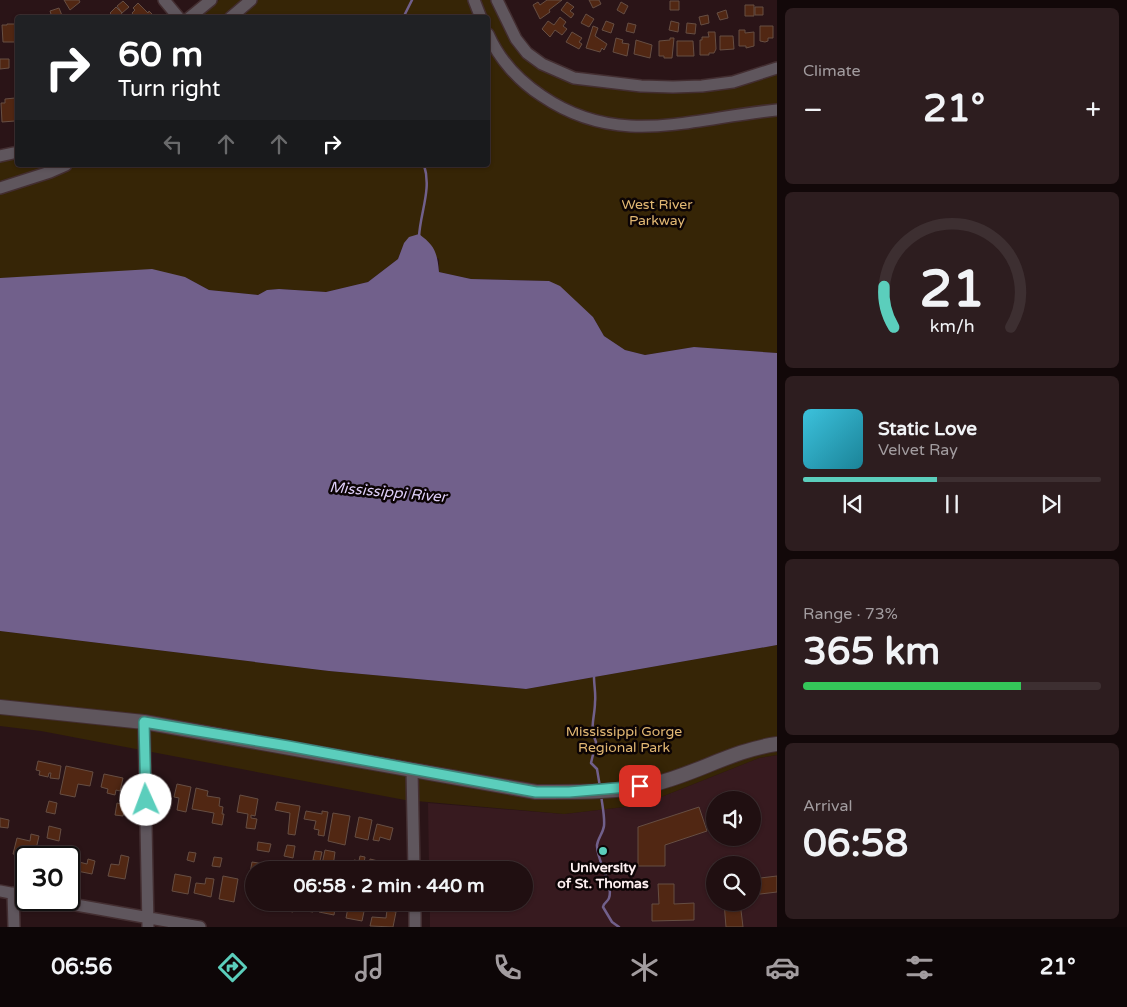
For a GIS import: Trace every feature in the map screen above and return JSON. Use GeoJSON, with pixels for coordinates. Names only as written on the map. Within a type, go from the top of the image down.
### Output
{"type":"FeatureCollection","features":[{"type":"Feature","properties":{"kind":"street"},"geometry":{"type":"LineString","coordinates":[[164,0],[176,15]]}},
{"type":"Feature","properties":{"kind":"street"},"geometry":{"type":"LineString","coordinates":[[194,15],[211,0]]}},
{"type":"Feature","properties":{"kind":"street"},"geometry":{"type":"LineString","coordinates":[[234,15],[251,0]]}},
{"type":"Feature","properties":{"kind":"street"},"geometry":{"type":"LineString","coordinates":[[474,0],[480,15]]}},
{"type":"Feature","properties":{"kind":"street"},"geometry":{"type":"LineString","coordinates":[[497,0],[516,39],[527,53],[550,68],[574,78],[649,86],[702,86],[733,82],[777,68]]}},
{"type":"Feature","properties":{"kind":"street"},"geometry":{"type":"LineString","coordinates":[[490,38],[504,62],[533,90],[574,114],[600,122],[625,127],[652,127],[777,110]]}},
{"type":"Feature","properties":{"kind":"street"},"geometry":{"type":"LineString","coordinates":[[0,156],[15,153]]}},
{"type":"Feature","properties":{"kind":"street"},"geometry":{"type":"LineString","coordinates":[[0,188],[61,167]]}},
{"type":"Feature","properties":{"kind":"street"},"geometry":{"type":"LineString","coordinates":[[0,707],[144,722],[536,792],[628,788],[653,784],[682,775],[732,754],[777,744]]}},
{"type":"Feature","properties":{"kind":"street"},"geometry":{"type":"LineString","coordinates":[[144,722],[148,922]]}},
{"type":"Feature","properties":{"kind":"street"},"geometry":{"type":"LineString","coordinates":[[412,770],[414,861]]}},
{"type":"Feature","properties":{"kind":"street"},"geometry":{"type":"LineString","coordinates":[[0,891],[13,893],[14,927]]}},
{"type":"Feature","properties":{"kind":"street"},"geometry":{"type":"LineString","coordinates":[[80,907],[148,922],[200,927]]}},
{"type":"Feature","properties":{"kind":"street"},"geometry":{"type":"LineString","coordinates":[[415,911],[415,927]]}},
{"type":"Feature","properties":{"kind":"shaded area","name":"University of St. Thomas"},"geometry":{"type":"Polygon","coordinates":[[[777,755],[777,927],[430,927],[430,911],[533,911],[533,861],[429,861],[428,803],[564,814],[641,805],[759,758],[777,755]]]}},
{"type":"Feature","properties":{"kind":"green space","name":"West River Parkway"},"geometry":{"type":"Polygon","coordinates":[[[219,0],[490,0],[505,29],[529,60],[538,68],[555,77],[577,84],[632,91],[689,92],[744,85],[777,74],[777,353],[694,347],[645,355],[625,350],[604,336],[593,317],[549,281],[471,279],[439,272],[439,259],[404,243],[398,259],[368,282],[326,292],[279,289],[267,290],[258,295],[209,290],[185,277],[75,275],[0,278],[0,161],[15,159],[15,167],[490,167],[490,15],[202,15],[219,0]]]}},
{"type":"Feature","properties":{"kind":"green space","name":"Mississippi Gorge Regional Park"},"geometry":{"type":"Polygon","coordinates":[[[0,631],[329,671],[526,689],[777,645],[777,755],[759,758],[641,805],[564,814],[405,800],[41,731],[0,726],[0,631]]]}},
{"type":"Feature","properties":{"kind":"water","name":"Mississippi River"},"geometry":{"type":"Polygon","coordinates":[[[419,234],[429,242],[434,250],[439,272],[471,279],[549,281],[560,286],[593,317],[604,336],[625,350],[645,355],[694,347],[777,353],[777,645],[526,689],[329,671],[0,631],[0,278],[152,269],[185,277],[209,290],[258,295],[267,290],[279,289],[326,292],[368,282],[398,259],[404,243],[409,237],[419,234]]]}},
{"type":"Feature","properties":{"kind":"building"},"geometry":{"type":"Polygon","coordinates":[[[64,0],[79,0],[80,2],[70,10],[64,0]]]}},
{"type":"Feature","properties":{"kind":"building"},"geometry":{"type":"Polygon","coordinates":[[[547,0],[562,0],[540,19],[533,5],[538,2],[540,5],[547,0]]]}},
{"type":"Feature","properties":{"kind":"building"},"geometry":{"type":"Polygon","coordinates":[[[589,0],[599,0],[601,4],[593,8],[589,0]]]}},
{"type":"Feature","properties":{"kind":"building"},"geometry":{"type":"Polygon","coordinates":[[[123,1],[129,7],[122,13],[117,6],[123,1]]]}},
{"type":"Feature","properties":{"kind":"building"},"geometry":{"type":"Polygon","coordinates":[[[670,1],[679,1],[679,10],[670,10],[670,1]]]}},
{"type":"Feature","properties":{"kind":"building"},"geometry":{"type":"Polygon","coordinates":[[[567,2],[574,7],[570,11],[574,14],[571,18],[561,10],[567,2]]]}},
{"type":"Feature","properties":{"kind":"building"},"geometry":{"type":"Polygon","coordinates":[[[621,2],[628,6],[624,14],[617,10],[621,2]]]}},
{"type":"Feature","properties":{"kind":"building"},"geometry":{"type":"Polygon","coordinates":[[[138,3],[148,13],[149,11],[153,15],[134,15],[132,13],[135,10],[133,8],[138,3]]]}},
{"type":"Feature","properties":{"kind":"building"},"geometry":{"type":"Polygon","coordinates":[[[745,5],[754,5],[754,16],[745,16],[745,5]]]}},
{"type":"Feature","properties":{"kind":"building"},"geometry":{"type":"Polygon","coordinates":[[[116,7],[122,13],[120,15],[112,15],[110,13],[116,7]]]}},
{"type":"Feature","properties":{"kind":"building"},"geometry":{"type":"Polygon","coordinates":[[[755,7],[763,7],[763,15],[755,15],[755,7]]]}},
{"type":"Feature","properties":{"kind":"building"},"geometry":{"type":"Polygon","coordinates":[[[59,8],[62,15],[48,15],[51,14],[50,11],[59,8]]]}},
{"type":"Feature","properties":{"kind":"building"},"geometry":{"type":"Polygon","coordinates":[[[726,10],[728,18],[720,20],[717,13],[726,10]]]}},
{"type":"Feature","properties":{"kind":"building"},"geometry":{"type":"Polygon","coordinates":[[[586,14],[594,19],[589,27],[581,23],[586,14]]]}},
{"type":"Feature","properties":{"kind":"building"},"geometry":{"type":"Polygon","coordinates":[[[708,15],[709,23],[701,25],[699,17],[708,15]]]}},
{"type":"Feature","properties":{"kind":"building"},"geometry":{"type":"Polygon","coordinates":[[[560,17],[566,22],[563,26],[567,29],[562,35],[555,30],[550,37],[542,29],[548,21],[554,25],[560,17]]]}},
{"type":"Feature","properties":{"kind":"building"},"geometry":{"type":"Polygon","coordinates":[[[606,21],[614,24],[611,33],[602,30],[606,21]]]}},
{"type":"Feature","properties":{"kind":"building"},"geometry":{"type":"Polygon","coordinates":[[[671,21],[679,23],[678,32],[669,30],[671,21]]]}},
{"type":"Feature","properties":{"kind":"building"},"geometry":{"type":"Polygon","coordinates":[[[628,23],[636,25],[634,33],[626,31],[628,23]]]}},
{"type":"Feature","properties":{"kind":"building"},"geometry":{"type":"Polygon","coordinates":[[[687,23],[696,24],[695,34],[686,33],[687,23]]]}},
{"type":"Feature","properties":{"kind":"building"},"geometry":{"type":"Polygon","coordinates":[[[15,24],[15,42],[3,42],[2,25],[15,24]]]}},
{"type":"Feature","properties":{"kind":"building"},"geometry":{"type":"Polygon","coordinates":[[[593,26],[598,28],[595,36],[607,44],[604,50],[602,48],[600,52],[586,48],[593,26]]]}},
{"type":"Feature","properties":{"kind":"building"},"geometry":{"type":"Polygon","coordinates":[[[760,26],[773,26],[773,38],[768,38],[768,41],[765,42],[760,41],[760,26]]]}},
{"type":"Feature","properties":{"kind":"building"},"geometry":{"type":"Polygon","coordinates":[[[739,30],[745,30],[745,33],[754,32],[754,46],[746,48],[746,46],[739,46],[739,30]]]}},
{"type":"Feature","properties":{"kind":"building"},"geometry":{"type":"Polygon","coordinates":[[[572,32],[582,38],[579,42],[582,44],[579,49],[566,42],[572,32]]]}},
{"type":"Feature","properties":{"kind":"building"},"geometry":{"type":"Polygon","coordinates":[[[708,32],[715,32],[716,49],[714,53],[709,53],[709,55],[700,55],[700,40],[702,40],[702,37],[709,37],[708,32]]]}},
{"type":"Feature","properties":{"kind":"building"},"geometry":{"type":"Polygon","coordinates":[[[720,36],[733,36],[734,49],[720,50],[720,36]]]}},
{"type":"Feature","properties":{"kind":"building"},"geometry":{"type":"Polygon","coordinates":[[[616,38],[623,40],[622,43],[629,44],[627,56],[613,52],[616,38]]]}},
{"type":"Feature","properties":{"kind":"building"},"geometry":{"type":"Polygon","coordinates":[[[670,38],[674,38],[672,58],[659,56],[659,41],[670,40],[670,38]]]}},
{"type":"Feature","properties":{"kind":"building"},"geometry":{"type":"Polygon","coordinates":[[[636,40],[652,45],[650,58],[634,54],[636,40]]]}},
{"type":"Feature","properties":{"kind":"building"},"geometry":{"type":"Polygon","coordinates":[[[677,41],[693,41],[694,56],[677,56],[677,41]]]}},
{"type":"Feature","properties":{"kind":"building"},"geometry":{"type":"Polygon","coordinates":[[[0,59],[9,59],[9,68],[0,69],[0,59]]]}},
{"type":"Feature","properties":{"kind":"building"},"geometry":{"type":"Polygon","coordinates":[[[15,98],[15,121],[2,122],[1,103],[5,103],[5,99],[15,98]]]}},
{"type":"Feature","properties":{"kind":"building"},"geometry":{"type":"Polygon","coordinates":[[[38,761],[61,766],[59,779],[50,778],[51,773],[49,773],[48,777],[39,775],[40,771],[36,770],[38,761]]]}},
{"type":"Feature","properties":{"kind":"building"},"geometry":{"type":"Polygon","coordinates":[[[66,766],[93,772],[90,786],[78,784],[75,797],[60,794],[66,766]]]}},
{"type":"Feature","properties":{"kind":"building"},"geometry":{"type":"Polygon","coordinates":[[[104,774],[123,778],[120,791],[116,790],[115,795],[107,793],[108,789],[101,787],[104,774]]]}},
{"type":"Feature","properties":{"kind":"building"},"geometry":{"type":"Polygon","coordinates":[[[177,784],[191,787],[186,812],[177,810],[179,798],[174,797],[177,784]]]}},
{"type":"Feature","properties":{"kind":"building"},"geometry":{"type":"Polygon","coordinates":[[[196,788],[208,791],[207,796],[220,798],[219,806],[223,807],[222,814],[224,814],[222,825],[212,823],[214,813],[192,809],[196,788]]]}},
{"type":"Feature","properties":{"kind":"building"},"geometry":{"type":"Polygon","coordinates":[[[240,795],[258,799],[255,816],[251,815],[251,818],[257,819],[255,829],[246,828],[248,814],[237,812],[240,795]]]}},
{"type":"Feature","properties":{"kind":"building"},"geometry":{"type":"Polygon","coordinates":[[[49,801],[57,803],[55,814],[46,812],[49,801]]]}},
{"type":"Feature","properties":{"kind":"building"},"geometry":{"type":"Polygon","coordinates":[[[277,802],[300,806],[295,835],[288,834],[290,813],[275,810],[277,802]]]}},
{"type":"Feature","properties":{"kind":"building"},"geometry":{"type":"Polygon","coordinates":[[[117,803],[125,805],[123,816],[115,815],[117,803]]]}},
{"type":"Feature","properties":{"kind":"building"},"geometry":{"type":"Polygon","coordinates":[[[699,807],[706,831],[665,845],[665,866],[638,866],[638,827],[699,807]]]}},
{"type":"Feature","properties":{"kind":"building"},"geometry":{"type":"Polygon","coordinates":[[[306,811],[322,814],[322,811],[328,812],[324,836],[318,835],[319,830],[314,829],[316,821],[304,819],[306,811]]]}},
{"type":"Feature","properties":{"kind":"building"},"geometry":{"type":"Polygon","coordinates":[[[333,813],[350,816],[345,845],[328,841],[333,813]]]}},
{"type":"Feature","properties":{"kind":"building"},"geometry":{"type":"Polygon","coordinates":[[[359,817],[372,820],[368,840],[355,837],[359,817]]]}},
{"type":"Feature","properties":{"kind":"building"},"geometry":{"type":"Polygon","coordinates":[[[0,818],[9,820],[8,828],[0,827],[0,818]]]}},
{"type":"Feature","properties":{"kind":"building"},"geometry":{"type":"Polygon","coordinates":[[[377,824],[393,828],[390,840],[380,837],[379,841],[373,840],[377,824]]]}},
{"type":"Feature","properties":{"kind":"building"},"geometry":{"type":"Polygon","coordinates":[[[49,826],[61,829],[59,841],[47,838],[49,826]]]}},
{"type":"Feature","properties":{"kind":"building"},"geometry":{"type":"Polygon","coordinates":[[[31,834],[39,836],[37,846],[15,846],[17,838],[30,841],[31,834]]]}},
{"type":"Feature","properties":{"kind":"building"},"geometry":{"type":"Polygon","coordinates":[[[258,842],[271,844],[269,852],[257,850],[258,842]]]}},
{"type":"Feature","properties":{"kind":"building"},"geometry":{"type":"Polygon","coordinates":[[[287,845],[295,846],[293,858],[284,856],[287,845]]]}},
{"type":"Feature","properties":{"kind":"building"},"geometry":{"type":"Polygon","coordinates":[[[325,850],[335,852],[334,861],[323,861],[325,850]]]}},
{"type":"Feature","properties":{"kind":"building"},"geometry":{"type":"Polygon","coordinates":[[[315,851],[322,852],[320,861],[313,860],[315,851]]]}},
{"type":"Feature","properties":{"kind":"building"},"geometry":{"type":"Polygon","coordinates":[[[189,852],[196,853],[194,862],[187,860],[189,852]]]}},
{"type":"Feature","properties":{"kind":"building"},"geometry":{"type":"Polygon","coordinates":[[[121,855],[129,857],[125,879],[108,876],[111,864],[119,865],[121,855]]]}},
{"type":"Feature","properties":{"kind":"building"},"geometry":{"type":"Polygon","coordinates":[[[360,856],[365,857],[364,861],[359,861],[360,856]]]}},
{"type":"Feature","properties":{"kind":"building"},"geometry":{"type":"Polygon","coordinates":[[[214,857],[222,858],[220,867],[212,866],[214,857]]]}},
{"type":"Feature","properties":{"kind":"building"},"geometry":{"type":"Polygon","coordinates":[[[88,859],[95,861],[92,874],[80,872],[80,862],[87,864],[88,859]]]}},
{"type":"Feature","properties":{"kind":"building"},"geometry":{"type":"Polygon","coordinates":[[[175,874],[191,877],[188,894],[172,891],[175,874]]]}},
{"type":"Feature","properties":{"kind":"building"},"geometry":{"type":"Polygon","coordinates":[[[223,876],[238,879],[234,902],[219,899],[223,876]]]}},
{"type":"Feature","properties":{"kind":"building"},"geometry":{"type":"Polygon","coordinates":[[[777,876],[777,892],[761,894],[761,878],[777,876]]]}},
{"type":"Feature","properties":{"kind":"building"},"geometry":{"type":"Polygon","coordinates":[[[206,878],[214,879],[211,897],[194,893],[196,883],[205,884],[206,878]]]}},
{"type":"Feature","properties":{"kind":"building"},"geometry":{"type":"Polygon","coordinates":[[[658,884],[674,884],[674,904],[694,903],[694,920],[652,921],[652,904],[659,904],[658,884]]]}},
{"type":"Feature","properties":{"kind":"building"},"geometry":{"type":"Polygon","coordinates":[[[319,911],[335,911],[334,915],[319,911]]]}},
{"type":"Feature","properties":{"kind":"building"},"geometry":{"type":"Polygon","coordinates":[[[347,911],[364,911],[362,921],[346,918],[347,911]]]}},
{"type":"Feature","properties":{"kind":"building"},"geometry":{"type":"Polygon","coordinates":[[[387,911],[396,912],[393,927],[370,926],[372,917],[386,918],[387,911]]]}},
{"type":"Feature","properties":{"kind":"building"},"geometry":{"type":"Polygon","coordinates":[[[725,911],[741,911],[743,927],[726,927],[725,911]]]}},
{"type":"Feature","properties":{"kind":"waterway"},"geometry":{"type":"LineString","coordinates":[[404,15],[412,0]]}},
{"type":"Feature","properties":{"kind":"waterway"},"geometry":{"type":"LineString","coordinates":[[419,237],[427,183],[424,167]]}},
{"type":"Feature","properties":{"kind":"waterway"},"geometry":{"type":"LineString","coordinates":[[594,677],[593,732],[596,742],[591,763],[597,769],[600,787]]}},
{"type":"Feature","properties":{"kind":"waterway"},"geometry":{"type":"LineString","coordinates":[[601,794],[604,826],[597,845],[597,851],[610,892],[603,907],[612,922],[619,927]]}},
{"type":"Feature","properties":{"kind":"place","name":"University of St. Thomas"},"geometry":{"type":"Point","coordinates":[603,851]}},
{"type":"Feature","properties":{"kind":"route"},"geometry":{"type":"LineString","coordinates":[[146,800],[144,722],[288,746],[484,784],[536,792],[569,792],[640,786]]}}]}
